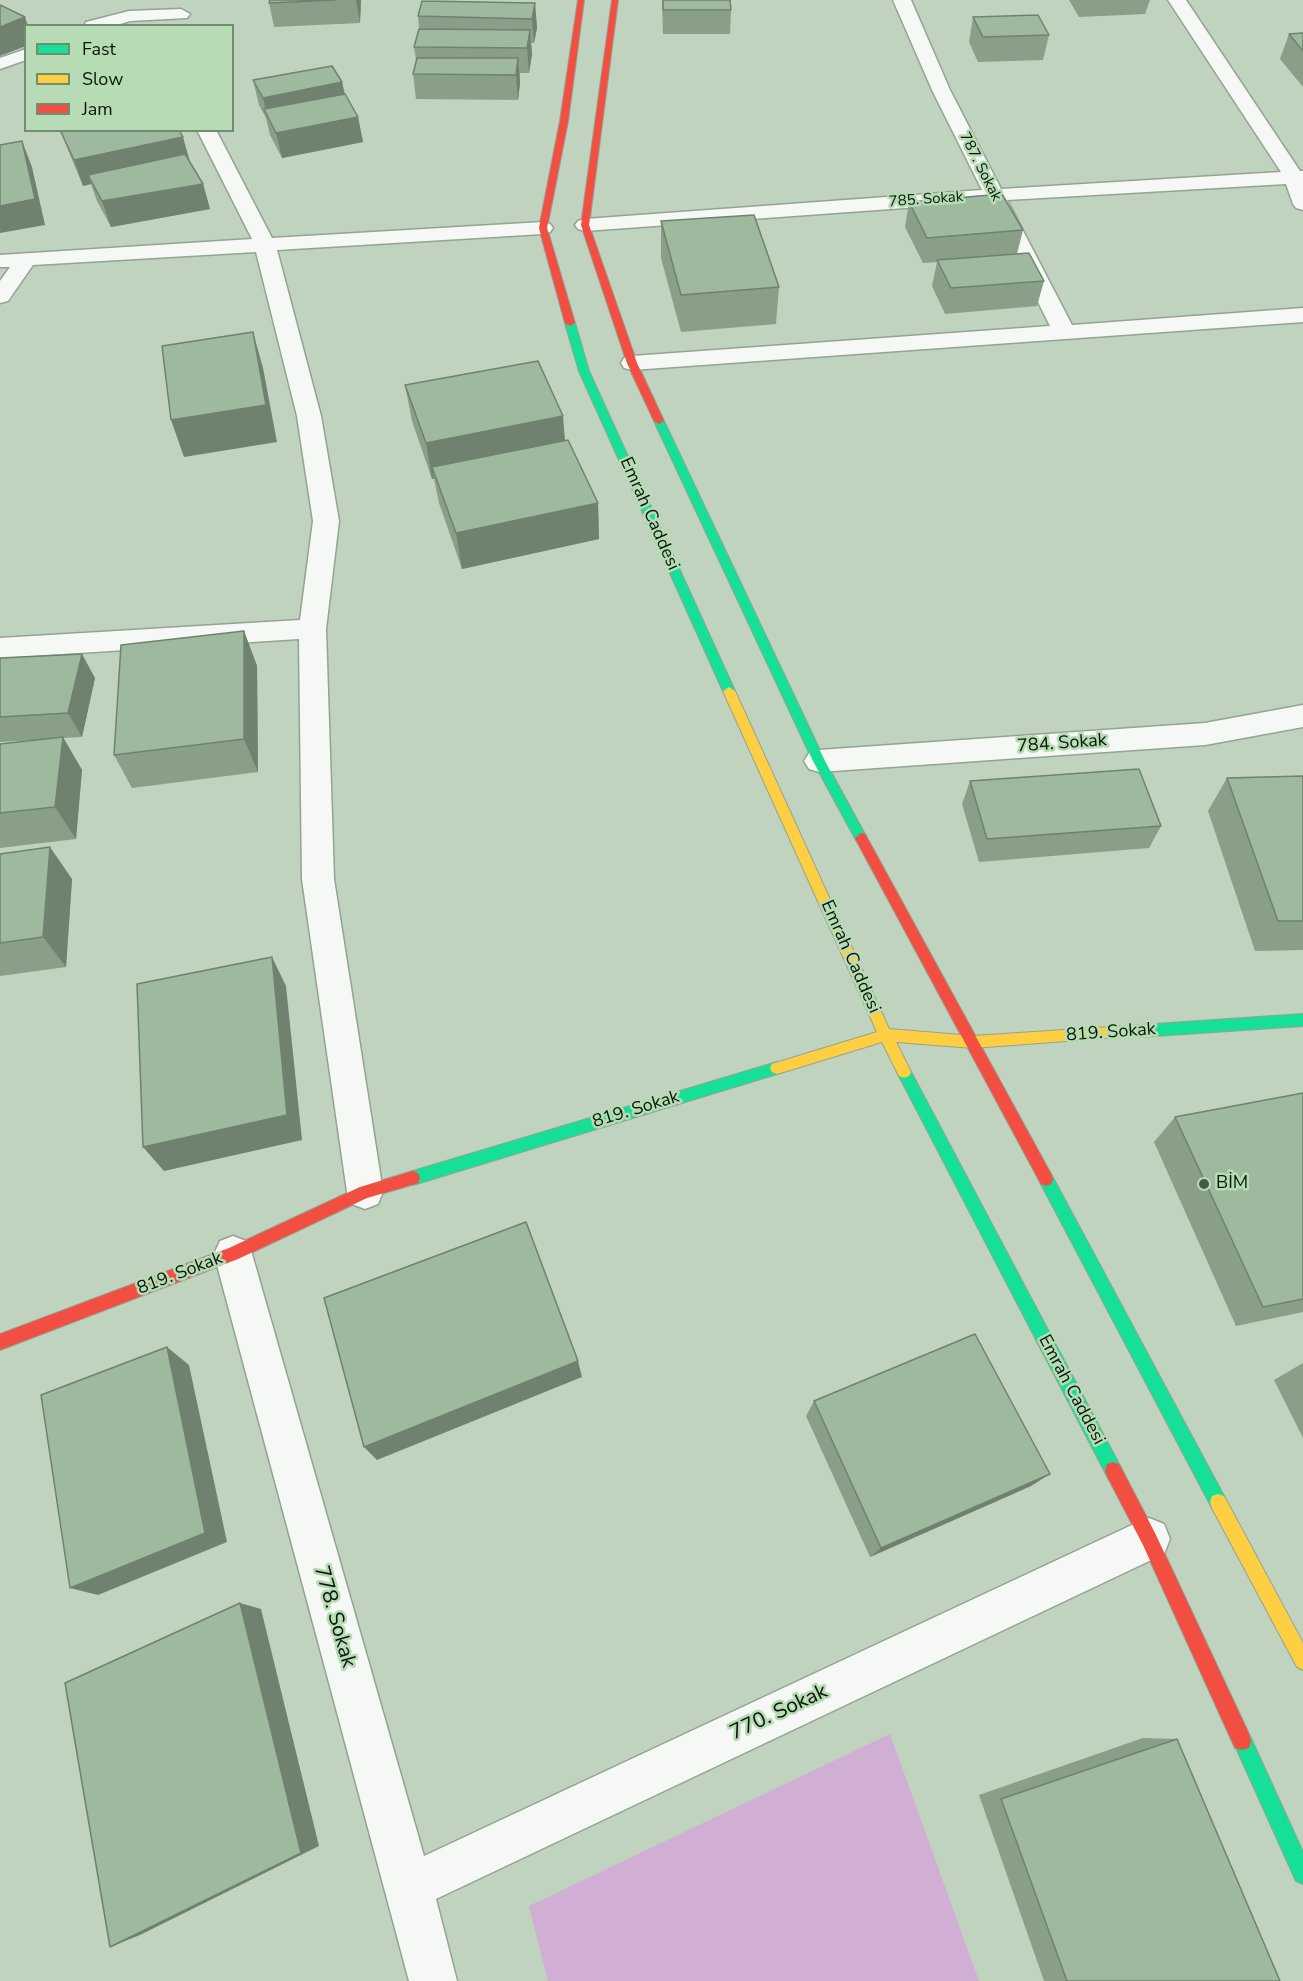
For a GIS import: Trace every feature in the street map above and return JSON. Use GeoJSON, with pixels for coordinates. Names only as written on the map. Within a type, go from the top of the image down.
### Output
{"type":"FeatureCollection","features":[{"type":"Feature","properties":{"kind":"street","name":"Emrah Caddesi"},"geometry":{"type":"LineString","coordinates":[[581,0],[564,121],[543,228],[584,371],[885,1035],[1149,1539],[1303,1874]]}},
{"type":"Feature","properties":{"kind":"street"},"geometry":{"type":"LineString","coordinates":[[615,0],[585,225],[632,363],[819,761],[973,1042],[1303,1661]]}},
{"type":"Feature","properties":{"kind":"street","name":"787. Sokak"},"geometry":{"type":"LineString","coordinates":[[902,0],[941,90],[1064,331]]}},
{"type":"Feature","properties":{"kind":"street"},"geometry":{"type":"LineString","coordinates":[[1177,0],[1299,177],[1296,189],[1303,204]]}},
{"type":"Feature","properties":{"kind":"street"},"geometry":{"type":"LineString","coordinates":[[99,24],[129,16],[182,13]]}},
{"type":"Feature","properties":{"kind":"street"},"geometry":{"type":"LineString","coordinates":[[0,64],[24,55]]}},
{"type":"Feature","properties":{"kind":"street"},"geometry":{"type":"LineString","coordinates":[[207,132],[265,246],[309,416],[326,521],[312,629],[318,879],[365,1192]]}},
{"type":"Feature","properties":{"kind":"street","name":"785. Sokak"},"geometry":{"type":"LineString","coordinates":[[585,225],[995,195],[1299,177]]}},
{"type":"Feature","properties":{"kind":"street"},"geometry":{"type":"LineString","coordinates":[[0,261],[543,228]]}},
{"type":"Feature","properties":{"kind":"street"},"geometry":{"type":"LineString","coordinates":[[0,296],[27,259]]}},
{"type":"Feature","properties":{"kind":"street"},"geometry":{"type":"LineString","coordinates":[[632,363],[1303,315]]}},
{"type":"Feature","properties":{"kind":"street"},"geometry":{"type":"LineString","coordinates":[[0,648],[312,629]]}},
{"type":"Feature","properties":{"kind":"street","name":"784. Sokak"},"geometry":{"type":"LineString","coordinates":[[819,761],[1205,734],[1303,716]]}},
{"type":"Feature","properties":{"kind":"street","name":"819. Sokak"},"geometry":{"type":"LineString","coordinates":[[0,1342],[233,1254],[365,1192],[885,1035],[973,1042],[1303,1020]]}},
{"type":"Feature","properties":{"kind":"street","name":"778. Sokak"},"geometry":{"type":"LineString","coordinates":[[233,1254],[410,1887],[433,1981]]}},
{"type":"Feature","properties":{"kind":"street","name":"770. Sokak"},"geometry":{"type":"LineString","coordinates":[[410,1887],[1149,1539]]}},
{"type":"Feature","properties":{"kind":"shaded area"},"geometry":{"type":"Polygon","coordinates":[[[890,1734],[979,1981],[548,1981],[529,1906],[890,1734]]]}},
{"type":"Feature","properties":{"kind":"building"},"geometry":{"type":"Polygon","coordinates":[[[270,0],[335,0],[269,3],[270,0]]]}},
{"type":"Feature","properties":{"kind":"building"},"geometry":{"type":"Polygon","coordinates":[[[663,0],[730,0],[731,10],[663,10],[663,0]]]}},
{"type":"Feature","properties":{"kind":"building"},"geometry":{"type":"Polygon","coordinates":[[[422,1],[535,3],[532,19],[418,16],[422,1]]]}},
{"type":"Feature","properties":{"kind":"building"},"geometry":{"type":"Polygon","coordinates":[[[0,5],[25,17],[0,27],[0,5]]]}},
{"type":"Feature","properties":{"kind":"building"},"geometry":{"type":"Polygon","coordinates":[[[1038,15],[1049,35],[983,37],[973,17],[1038,15]]]}},
{"type":"Feature","properties":{"kind":"building"},"geometry":{"type":"Polygon","coordinates":[[[419,29],[530,30],[527,48],[414,47],[419,29]]]}},
{"type":"Feature","properties":{"kind":"building"},"geometry":{"type":"Polygon","coordinates":[[[1303,33],[1303,51],[1289,34],[1303,33]]]}},
{"type":"Feature","properties":{"kind":"building"},"geometry":{"type":"Polygon","coordinates":[[[417,58],[518,58],[516,75],[413,74],[417,58]]]}},
{"type":"Feature","properties":{"kind":"building"},"geometry":{"type":"Polygon","coordinates":[[[332,66],[342,82],[263,98],[253,80],[332,66]]]}},
{"type":"Feature","properties":{"kind":"building"},"geometry":{"type":"Polygon","coordinates":[[[345,94],[358,117],[276,133],[264,109],[345,94]]]}},
{"type":"Feature","properties":{"kind":"building"},"geometry":{"type":"Polygon","coordinates":[[[61,132],[180,132],[183,137],[74,160],[61,132]]]}},
{"type":"Feature","properties":{"kind":"building"},"geometry":{"type":"Polygon","coordinates":[[[22,141],[35,199],[0,206],[0,145],[22,141]]]}},
{"type":"Feature","properties":{"kind":"building"},"geometry":{"type":"Polygon","coordinates":[[[185,154],[203,184],[102,201],[88,175],[185,154]]]}},
{"type":"Feature","properties":{"kind":"building"},"geometry":{"type":"Polygon","coordinates":[[[1002,194],[1023,230],[927,238],[909,202],[1002,194]]]}},
{"type":"Feature","properties":{"kind":"building"},"geometry":{"type":"Polygon","coordinates":[[[754,215],[779,287],[681,295],[661,221],[754,215]]]}},
{"type":"Feature","properties":{"kind":"building"},"geometry":{"type":"Polygon","coordinates":[[[1029,253],[1044,281],[951,288],[937,260],[1029,253]]]}},
{"type":"Feature","properties":{"kind":"building"},"geometry":{"type":"Polygon","coordinates":[[[253,332],[266,405],[171,420],[162,346],[253,332]]]}},
{"type":"Feature","properties":{"kind":"building"},"geometry":{"type":"Polygon","coordinates":[[[538,361],[563,416],[426,443],[405,385],[538,361]]]}},
{"type":"Feature","properties":{"kind":"building"},"geometry":{"type":"Polygon","coordinates":[[[568,440],[598,503],[456,533],[432,467],[568,440]]]}},
{"type":"Feature","properties":{"kind":"building"},"geometry":{"type":"Polygon","coordinates":[[[244,631],[244,739],[114,755],[121,645],[244,631]]]}},
{"type":"Feature","properties":{"kind":"building"},"geometry":{"type":"Polygon","coordinates":[[[82,654],[68,713],[0,717],[0,658],[82,654]]]}},
{"type":"Feature","properties":{"kind":"building"},"geometry":{"type":"Polygon","coordinates":[[[63,737],[55,807],[0,813],[0,744],[63,737]]]}},
{"type":"Feature","properties":{"kind":"building"},"geometry":{"type":"Polygon","coordinates":[[[1139,769],[1161,826],[987,839],[970,781],[1139,769]]]}},
{"type":"Feature","properties":{"kind":"building"},"geometry":{"type":"Polygon","coordinates":[[[1303,776],[1303,921],[1278,921],[1227,778],[1303,776]]]}},
{"type":"Feature","properties":{"kind":"building"},"geometry":{"type":"Polygon","coordinates":[[[50,847],[43,937],[0,943],[0,854],[50,847]]]}},
{"type":"Feature","properties":{"kind":"building"},"geometry":{"type":"Polygon","coordinates":[[[272,957],[287,1115],[143,1147],[137,984],[272,957]]]}},
{"type":"Feature","properties":{"kind":"building"},"geometry":{"type":"Polygon","coordinates":[[[1303,1093],[1303,1299],[1263,1307],[1175,1117],[1303,1093]]]}},
{"type":"Feature","properties":{"kind":"building"},"geometry":{"type":"Polygon","coordinates":[[[526,1222],[578,1361],[364,1447],[324,1298],[526,1222]]]}},
{"type":"Feature","properties":{"kind":"building"},"geometry":{"type":"Polygon","coordinates":[[[975,1334],[1050,1474],[881,1548],[814,1401],[975,1334]]]}},
{"type":"Feature","properties":{"kind":"building"},"geometry":{"type":"Polygon","coordinates":[[[167,1347],[205,1533],[70,1588],[41,1395],[167,1347]]]}},
{"type":"Feature","properties":{"kind":"building"},"geometry":{"type":"Polygon","coordinates":[[[240,1603],[301,1853],[110,1947],[65,1683],[240,1603]]]}},
{"type":"Feature","properties":{"kind":"building"},"geometry":{"type":"Polygon","coordinates":[[[1177,1739],[1280,1981],[1067,1981],[1001,1799],[1177,1739]]]}},
{"type":"Feature","properties":{"kind":"traffic: fast"},"geometry":{"type":"LineString","coordinates":[[570,323],[584,371],[729,691]]}},
{"type":"Feature","properties":{"kind":"traffic: fast"},"geometry":{"type":"LineString","coordinates":[[659,421],[819,761],[861,838]]}},
{"type":"Feature","properties":{"kind":"traffic: fast"},"geometry":{"type":"LineString","coordinates":[[1140,1031],[1303,1020]]}},
{"type":"Feature","properties":{"kind":"traffic: fast"},"geometry":{"type":"LineString","coordinates":[[413,1178],[777,1068]]}},
{"type":"Feature","properties":{"kind":"traffic: fast"},"geometry":{"type":"LineString","coordinates":[[904,1072],[1113,1470]]}},
{"type":"Feature","properties":{"kind":"traffic: fast"},"geometry":{"type":"LineString","coordinates":[[1046,1179],[1218,1502]]}},
{"type":"Feature","properties":{"kind":"traffic: fast"},"geometry":{"type":"LineString","coordinates":[[1242,1741],[1303,1874]]}},
{"type":"Feature","properties":{"kind":"traffic: slow"},"geometry":{"type":"LineString","coordinates":[[729,691],[885,1035],[904,1072]]}},
{"type":"Feature","properties":{"kind":"traffic: slow"},"geometry":{"type":"LineString","coordinates":[[777,1068],[885,1035],[973,1042],[1140,1031]]}},
{"type":"Feature","properties":{"kind":"traffic: slow"},"geometry":{"type":"LineString","coordinates":[[1218,1502],[1303,1661]]}},
{"type":"Feature","properties":{"kind":"traffic: jam"},"geometry":{"type":"LineString","coordinates":[[570,323],[543,228],[564,121],[581,0]]}},
{"type":"Feature","properties":{"kind":"traffic: jam"},"geometry":{"type":"LineString","coordinates":[[615,0],[585,225],[632,363],[659,421]]}},
{"type":"Feature","properties":{"kind":"traffic: jam"},"geometry":{"type":"LineString","coordinates":[[861,838],[1046,1179]]}},
{"type":"Feature","properties":{"kind":"traffic: jam"},"geometry":{"type":"LineString","coordinates":[[0,1342],[233,1254],[365,1192],[413,1178]]}},
{"type":"Feature","properties":{"kind":"traffic: jam"},"geometry":{"type":"LineString","coordinates":[[1113,1470],[1149,1539],[1242,1741]]}},
{"type":"Feature","properties":{"kind":"place","name":"BİM"},"geometry":{"type":"Point","coordinates":[1204,1184]}}]}
